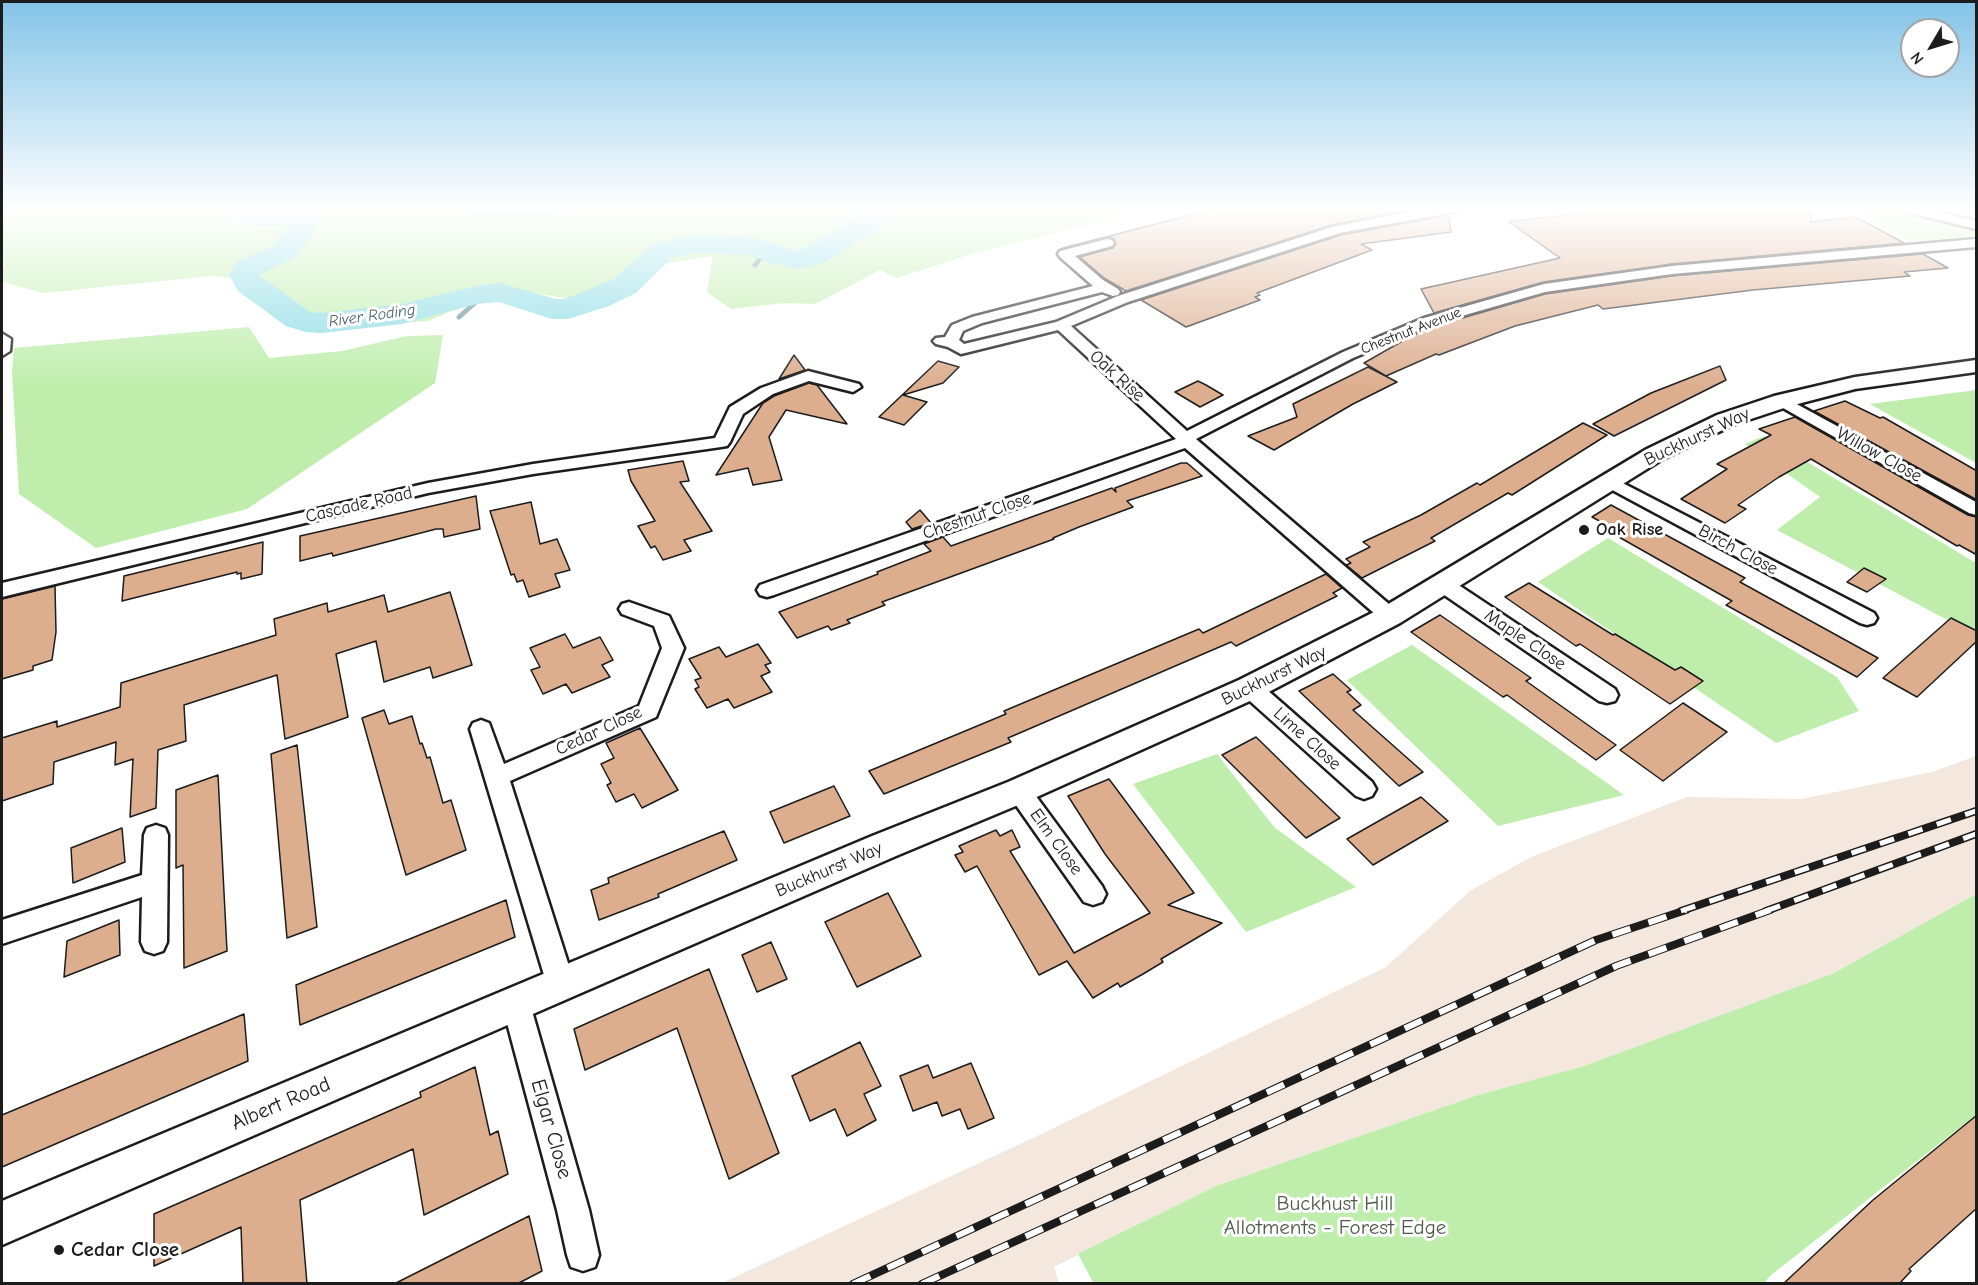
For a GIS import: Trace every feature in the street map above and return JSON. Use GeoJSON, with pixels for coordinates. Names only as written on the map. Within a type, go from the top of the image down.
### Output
{"type":"FeatureCollection","features":[{"type":"Feature","properties":{"kind":"street"},"geometry":{"type":"LineString","coordinates":[[1082,268],[1123,299]]}},
{"type":"Feature","properties":{"kind":"street"},"geometry":{"type":"LineString","coordinates":[[1104,287],[978,320],[957,328],[951,340],[947,342],[961,349],[1060,325],[1123,299],[1219,268]]}},
{"type":"Feature","properties":{"kind":"street","name":"Chestnut Avenue"},"geometry":{"type":"LineString","coordinates":[[1186,440],[1348,355],[1429,321],[1534,290],[1695,268]]}},
{"type":"Feature","properties":{"kind":"street","name":"Oak Rise"},"geometry":{"type":"LineString","coordinates":[[1060,325],[1186,440],[1390,616]]}},
{"type":"Feature","properties":{"kind":"street","name":"Buckhurst Way"},"geometry":{"type":"LineString","coordinates":[[561,985],[884,846],[1019,791],[1250,688],[1390,616],[1444,585],[1610,481],[1686,438],[1725,420],[1782,401],[1856,383],[1977,366]]}},
{"type":"Feature","properties":{"kind":"street","name":"Cascade Road"},"geometry":{"type":"LineString","coordinates":[[2,590],[428,489],[533,469],[721,442],[736,411],[767,391],[808,376],[853,387]]}},
{"type":"Feature","properties":{"kind":"street","name":"Willow Close"},"geometry":{"type":"LineString","coordinates":[[1782,401],[1977,509]]}},
{"type":"Feature","properties":{"kind":"street","name":"Chestnut Close"},"geometry":{"type":"LineString","coordinates":[[767,590],[1186,440]]}},
{"type":"Feature","properties":{"kind":"street","name":"Birch Close"},"geometry":{"type":"LineString","coordinates":[[1610,481],[1867,618]]}},
{"type":"Feature","properties":{"kind":"street","name":"Maple Close"},"geometry":{"type":"LineString","coordinates":[[1444,585],[1607,695]]}},
{"type":"Feature","properties":{"kind":"street","name":"Cedar Close"},"geometry":{"type":"LineString","coordinates":[[496,777],[648,711],[673,648],[662,621],[629,609]]}},
{"type":"Feature","properties":{"kind":"street","name":"Lime Close"},"geometry":{"type":"LineString","coordinates":[[1250,688],[1364,789]]}},
{"type":"Feature","properties":{"kind":"street"},"geometry":{"type":"LineString","coordinates":[[481,729],[561,985]]}},
{"type":"Feature","properties":{"kind":"street","name":"Elm Close"},"geometry":{"type":"LineString","coordinates":[[1019,791],[1093,894]]}},
{"type":"Feature","properties":{"kind":"street"},"geometry":{"type":"LineString","coordinates":[[154,942],[156,835]]}},
{"type":"Feature","properties":{"kind":"street"},"geometry":{"type":"LineString","coordinates":[[2,932],[155,882]]}},
{"type":"Feature","properties":{"kind":"street","name":"Albert Road"},"geometry":{"type":"LineString","coordinates":[[2,1223],[561,985]]}},
{"type":"Feature","properties":{"kind":"street","name":"Elgar Close"},"geometry":{"type":"LineString","coordinates":[[516,1004],[573,1210],[583,1255]]}},
{"type":"Feature","properties":{"kind":"shaded area"},"geometry":{"type":"Polygon","coordinates":[[[1976,756],[1976,894],[1834,973],[1584,1066],[1478,1095],[1216,1186],[1054,1267],[1059,1283],[720,1284],[1035,1137],[1386,967],[1470,891],[1531,857],[1687,797],[1802,799],[1932,772],[1976,756]]]}},
{"type":"Feature","properties":{"kind":"green space"},"geometry":{"type":"Polygon","coordinates":[[[660,268],[605,304],[526,292],[484,296],[429,321],[368,325],[310,321],[262,279],[210,276],[44,293],[2,282],[2,269],[660,268]]]}},
{"type":"Feature","properties":{"kind":"green space"},"geometry":{"type":"Polygon","coordinates":[[[711,268],[928,268],[897,278],[880,270],[815,304],[784,303],[731,309],[707,292],[711,268]]]}},
{"type":"Feature","properties":{"kind":"green space"},"geometry":{"type":"Polygon","coordinates":[[[249,327],[269,358],[342,351],[407,336],[443,335],[435,383],[247,509],[96,548],[19,494],[12,371],[14,348],[249,327]]]}},
{"type":"Feature","properties":{"kind":"green space"},"geometry":{"type":"Polygon","coordinates":[[[1976,390],[1976,463],[1870,404],[1976,390]]]}},
{"type":"Feature","properties":{"kind":"green space"},"geometry":{"type":"Polygon","coordinates":[[[1764,436],[1976,563],[1976,635],[1777,530],[1820,497],[1745,444],[1764,436]]]}},
{"type":"Feature","properties":{"kind":"green space"},"geometry":{"type":"Polygon","coordinates":[[[1608,538],[1837,677],[1859,711],[1776,743],[1538,582],[1608,538]]]}},
{"type":"Feature","properties":{"kind":"green space"},"geometry":{"type":"Polygon","coordinates":[[[1412,645],[1624,795],[1498,826],[1347,680],[1412,645]]]}},
{"type":"Feature","properties":{"kind":"green space"},"geometry":{"type":"Polygon","coordinates":[[[1217,754],[1274,827],[1356,887],[1246,932],[1133,784],[1217,754]]]}},
{"type":"Feature","properties":{"kind":"green space","name":"Buckhust Hill Allotments - Forest Edge"},"geometry":{"type":"Polygon","coordinates":[[[1976,894],[1976,1115],[1771,1275],[1764,1283],[1094,1284],[1078,1254],[1216,1186],[1478,1095],[1584,1066],[1834,973],[1976,894]]]}},
{"type":"Feature","properties":{"kind":"building"},"geometry":{"type":"Polygon","coordinates":[[[1093,268],[1198,268],[1126,291],[1093,268]]]}},
{"type":"Feature","properties":{"kind":"building"},"geometry":{"type":"Polygon","coordinates":[[[1240,268],[1324,268],[1257,293],[1260,295],[1255,297],[1260,300],[1186,327],[1141,300],[1240,268]]]}},
{"type":"Feature","properties":{"kind":"building"},"geometry":{"type":"Polygon","coordinates":[[[1515,268],[1644,268],[1544,282],[1434,313],[1421,289],[1515,268]]]}},
{"type":"Feature","properties":{"kind":"building"},"geometry":{"type":"Polygon","coordinates":[[[1764,268],[1948,268],[1904,272],[1910,276],[1753,290],[1603,309],[1598,305],[1515,326],[1439,355],[1436,354],[1386,376],[1364,363],[1413,335],[1435,326],[1545,294],[1672,276],[1764,268]]]}},
{"type":"Feature","properties":{"kind":"building"},"geometry":{"type":"Polygon","coordinates":[[[794,355],[805,370],[779,379],[794,355]]]}},
{"type":"Feature","properties":{"kind":"building"},"geometry":{"type":"Polygon","coordinates":[[[938,361],[959,367],[943,383],[903,395],[927,402],[904,425],[879,417],[938,361]]]}},
{"type":"Feature","properties":{"kind":"building"},"geometry":{"type":"Polygon","coordinates":[[[1720,366],[1726,380],[1614,436],[1593,424],[1651,393],[1720,366]]]}},
{"type":"Feature","properties":{"kind":"building"},"geometry":{"type":"Polygon","coordinates":[[[1368,367],[1397,382],[1353,404],[1274,450],[1248,436],[1297,417],[1293,404],[1368,367]]]}},
{"type":"Feature","properties":{"kind":"building"},"geometry":{"type":"Polygon","coordinates":[[[1198,381],[1223,395],[1200,407],[1175,392],[1198,381]]]}},
{"type":"Feature","properties":{"kind":"building"},"geometry":{"type":"Polygon","coordinates":[[[809,383],[817,385],[847,424],[786,410],[769,437],[782,480],[753,485],[748,468],[716,475],[763,403],[774,396],[809,383]]]}},
{"type":"Feature","properties":{"kind":"building"},"geometry":{"type":"Polygon","coordinates":[[[1845,401],[1880,418],[1883,417],[1977,471],[1977,500],[1814,411],[1845,401]]]}},
{"type":"Feature","properties":{"kind":"building"},"geometry":{"type":"Polygon","coordinates":[[[1795,417],[1968,515],[1977,517],[1977,555],[1957,546],[1811,459],[1779,477],[1738,505],[1746,509],[1725,523],[1681,499],[1727,469],[1717,464],[1771,435],[1759,429],[1795,417]]]}},
{"type":"Feature","properties":{"kind":"building"},"geometry":{"type":"Polygon","coordinates":[[[1583,423],[1607,435],[1512,495],[1508,493],[1431,538],[1435,541],[1362,578],[1346,565],[1351,563],[1346,559],[1370,547],[1363,542],[1421,515],[1477,483],[1480,485],[1583,423]]]}},
{"type":"Feature","properties":{"kind":"building"},"geometry":{"type":"Polygon","coordinates":[[[683,461],[689,481],[680,482],[712,531],[684,540],[691,551],[663,560],[655,546],[651,548],[638,526],[655,521],[631,481],[628,470],[683,461]]]}},
{"type":"Feature","properties":{"kind":"building"},"geometry":{"type":"Polygon","coordinates":[[[1181,463],[1187,463],[1202,476],[1127,501],[1133,507],[1054,539],[882,602],[885,605],[847,620],[850,623],[831,630],[828,626],[797,638],[779,612],[931,551],[924,544],[943,537],[951,546],[1112,488],[1116,492],[1115,488],[1181,463]]]}},
{"type":"Feature","properties":{"kind":"building"},"geometry":{"type":"Polygon","coordinates":[[[476,496],[480,529],[444,537],[443,529],[436,529],[333,556],[332,553],[300,561],[300,536],[476,496]]]}},
{"type":"Feature","properties":{"kind":"building"},"geometry":{"type":"Polygon","coordinates":[[[531,502],[540,544],[557,539],[570,570],[555,574],[560,587],[529,597],[523,580],[517,582],[514,574],[511,575],[490,511],[531,502]]]}},
{"type":"Feature","properties":{"kind":"building"},"geometry":{"type":"Polygon","coordinates":[[[1611,505],[1745,578],[1740,582],[1878,658],[1857,677],[1726,605],[1732,601],[1610,532],[1614,529],[1592,517],[1611,505]]]}},
{"type":"Feature","properties":{"kind":"building"},"geometry":{"type":"Polygon","coordinates":[[[920,510],[931,523],[912,529],[906,522],[920,510]]]}},
{"type":"Feature","properties":{"kind":"building"},"geometry":{"type":"Polygon","coordinates":[[[263,542],[262,574],[241,579],[241,573],[237,574],[237,572],[122,601],[124,576],[263,542]]]}},
{"type":"Feature","properties":{"kind":"building"},"geometry":{"type":"Polygon","coordinates":[[[1864,568],[1886,579],[1867,592],[1847,582],[1864,568]]]}},
{"type":"Feature","properties":{"kind":"building"},"geometry":{"type":"Polygon","coordinates":[[[1326,574],[1342,588],[1333,593],[1337,596],[1236,646],[1231,642],[1008,738],[1011,742],[884,794],[869,771],[1199,629],[1203,633],[1326,574]]]}},
{"type":"Feature","properties":{"kind":"building"},"geometry":{"type":"Polygon","coordinates":[[[1529,583],[1675,670],[1681,667],[1703,681],[1670,704],[1580,644],[1576,646],[1505,597],[1529,583]]]}},
{"type":"Feature","properties":{"kind":"building"},"geometry":{"type":"Polygon","coordinates":[[[55,586],[56,632],[52,660],[33,666],[33,670],[2,679],[2,599],[55,586]]]}},
{"type":"Feature","properties":{"kind":"building"},"geometry":{"type":"Polygon","coordinates":[[[450,592],[472,665],[433,678],[430,667],[384,682],[376,641],[336,654],[348,717],[285,739],[277,675],[184,705],[186,741],[158,750],[156,808],[130,817],[133,759],[115,765],[116,742],[54,762],[53,784],[2,801],[2,738],[57,721],[57,727],[120,707],[121,683],[276,635],[274,619],[327,603],[328,612],[384,595],[388,612],[450,592]]]}},
{"type":"Feature","properties":{"kind":"building"},"geometry":{"type":"Polygon","coordinates":[[[1440,615],[1531,678],[1526,681],[1616,745],[1596,760],[1507,695],[1503,697],[1411,632],[1440,615]]]}},
{"type":"Feature","properties":{"kind":"building"},"geometry":{"type":"Polygon","coordinates":[[[1951,618],[1977,631],[1977,641],[1917,697],[1883,678],[1951,618]]]}},
{"type":"Feature","properties":{"kind":"building"},"geometry":{"type":"Polygon","coordinates":[[[565,634],[573,648],[600,637],[613,660],[602,665],[610,677],[572,693],[566,684],[543,694],[531,670],[540,667],[530,648],[565,634]]]}},
{"type":"Feature","properties":{"kind":"building"},"geometry":{"type":"Polygon","coordinates":[[[758,644],[771,663],[765,665],[770,672],[761,676],[772,692],[734,708],[728,699],[707,708],[695,689],[699,687],[695,680],[701,678],[689,659],[719,647],[726,657],[758,644]]]}},
{"type":"Feature","properties":{"kind":"building"},"geometry":{"type":"Polygon","coordinates":[[[1333,674],[1351,690],[1347,692],[1361,705],[1353,710],[1423,772],[1399,786],[1299,691],[1333,674]]]}},
{"type":"Feature","properties":{"kind":"building"},"geometry":{"type":"Polygon","coordinates":[[[1683,703],[1727,732],[1663,781],[1620,750],[1683,703]]]}},
{"type":"Feature","properties":{"kind":"building"},"geometry":{"type":"Polygon","coordinates":[[[384,710],[389,724],[412,716],[420,744],[422,743],[427,758],[430,757],[443,803],[451,800],[466,850],[406,875],[362,718],[384,710]]]}},
{"type":"Feature","properties":{"kind":"building"},"geometry":{"type":"Polygon","coordinates":[[[640,728],[678,790],[642,808],[634,794],[616,802],[607,785],[611,783],[601,764],[614,758],[606,743],[640,728]]]}},
{"type":"Feature","properties":{"kind":"building"},"geometry":{"type":"Polygon","coordinates":[[[1256,737],[1340,818],[1306,838],[1222,755],[1256,737]]]}},
{"type":"Feature","properties":{"kind":"building"},"geometry":{"type":"Polygon","coordinates":[[[297,745],[317,927],[287,938],[271,754],[297,745]]]}},
{"type":"Feature","properties":{"kind":"building"},"geometry":{"type":"Polygon","coordinates":[[[218,775],[227,951],[184,968],[183,865],[176,868],[176,790],[218,775]]]}},
{"type":"Feature","properties":{"kind":"building"},"geometry":{"type":"Polygon","coordinates":[[[1109,779],[1194,893],[1168,905],[1222,923],[1161,959],[1163,962],[1143,974],[1120,987],[1118,983],[1093,998],[1067,961],[1039,975],[977,866],[965,872],[955,855],[963,852],[959,846],[996,830],[1000,836],[1012,830],[1020,847],[1010,851],[1074,953],[1150,913],[1105,854],[1068,796],[1109,779]]]}},
{"type":"Feature","properties":{"kind":"building"},"geometry":{"type":"Polygon","coordinates":[[[834,786],[850,816],[784,843],[770,812],[834,786]]]}},
{"type":"Feature","properties":{"kind":"building"},"geometry":{"type":"Polygon","coordinates":[[[1421,797],[1448,821],[1373,865],[1347,839],[1421,797]]]}},
{"type":"Feature","properties":{"kind":"building"},"geometry":{"type":"Polygon","coordinates":[[[122,828],[125,862],[73,883],[71,848],[122,828]]]}},
{"type":"Feature","properties":{"kind":"building"},"geometry":{"type":"Polygon","coordinates":[[[724,831],[737,860],[658,894],[659,897],[599,920],[591,890],[609,883],[608,878],[724,831]]]}},
{"type":"Feature","properties":{"kind":"building"},"geometry":{"type":"Polygon","coordinates":[[[888,893],[921,956],[857,987],[825,922],[888,893]]]}},
{"type":"Feature","properties":{"kind":"building"},"geometry":{"type":"Polygon","coordinates":[[[506,900],[515,937],[300,1025],[296,985],[506,900]]]}},
{"type":"Feature","properties":{"kind":"building"},"geometry":{"type":"Polygon","coordinates":[[[119,920],[120,955],[64,977],[67,941],[119,920]]]}},
{"type":"Feature","properties":{"kind":"building"},"geometry":{"type":"Polygon","coordinates":[[[771,942],[787,979],[757,992],[742,955],[771,942]]]}},
{"type":"Feature","properties":{"kind":"building"},"geometry":{"type":"Polygon","coordinates":[[[709,969],[779,1153],[729,1179],[677,1028],[585,1070],[574,1029],[709,969]]]}},
{"type":"Feature","properties":{"kind":"building"},"geometry":{"type":"Polygon","coordinates":[[[244,1014],[248,1061],[2,1167],[2,1115],[244,1014]]]}},
{"type":"Feature","properties":{"kind":"building"},"geometry":{"type":"Polygon","coordinates":[[[860,1042],[881,1086],[864,1094],[876,1120],[847,1136],[835,1109],[810,1121],[792,1076],[860,1042]]]}},
{"type":"Feature","properties":{"kind":"building"},"geometry":{"type":"Polygon","coordinates":[[[971,1063],[994,1118],[968,1129],[960,1109],[942,1116],[937,1102],[913,1111],[900,1076],[928,1065],[933,1078],[971,1063]]]}},
{"type":"Feature","properties":{"kind":"building"},"geometry":{"type":"Polygon","coordinates":[[[475,1067],[490,1135],[498,1131],[508,1174],[424,1215],[413,1149],[300,1200],[307,1284],[243,1284],[241,1227],[154,1266],[154,1214],[421,1097],[420,1092],[475,1067]]]}},
{"type":"Feature","properties":{"kind":"building"},"geometry":{"type":"Polygon","coordinates":[[[1977,1115],[1977,1208],[1909,1269],[1911,1271],[1899,1284],[1783,1284],[1873,1200],[1977,1115]]]}},
{"type":"Feature","properties":{"kind":"building"},"geometry":{"type":"Polygon","coordinates":[[[529,1216],[542,1271],[517,1284],[394,1284],[529,1216]]]}},
{"type":"Feature","properties":{"kind":"waterway","name":"River Roding"},"geometry":{"type":"LineString","coordinates":[[248,268],[244,275],[249,284],[298,319],[321,323],[402,314],[476,295],[501,292],[552,309],[568,309],[598,299],[625,286],[644,268]]}},
{"type":"Feature","properties":{"kind":"waterway"},"geometry":{"type":"LineString","coordinates":[[459,317],[485,294]]}},
{"type":"Feature","properties":{"kind":"railway"},"geometry":{"type":"LineString","coordinates":[[1681,911],[1976,811]]}},
{"type":"Feature","properties":{"kind":"railway"},"geometry":{"type":"LineString","coordinates":[[1766,911],[1976,834]]}},
{"type":"Feature","properties":{"kind":"railway"},"geometry":{"type":"LineString","coordinates":[[853,1284],[1596,940],[1686,910]]}},
{"type":"Feature","properties":{"kind":"railway"},"geometry":{"type":"LineString","coordinates":[[922,1284],[1616,966],[1770,910]]}},
{"type":"Feature","properties":{"kind":"place","name":"Oak Rise"},"geometry":{"type":"Point","coordinates":[1584,530]}},
{"type":"Feature","properties":{"kind":"place","name":"Cedar Close"},"geometry":{"type":"Point","coordinates":[59,1250]}}]}
